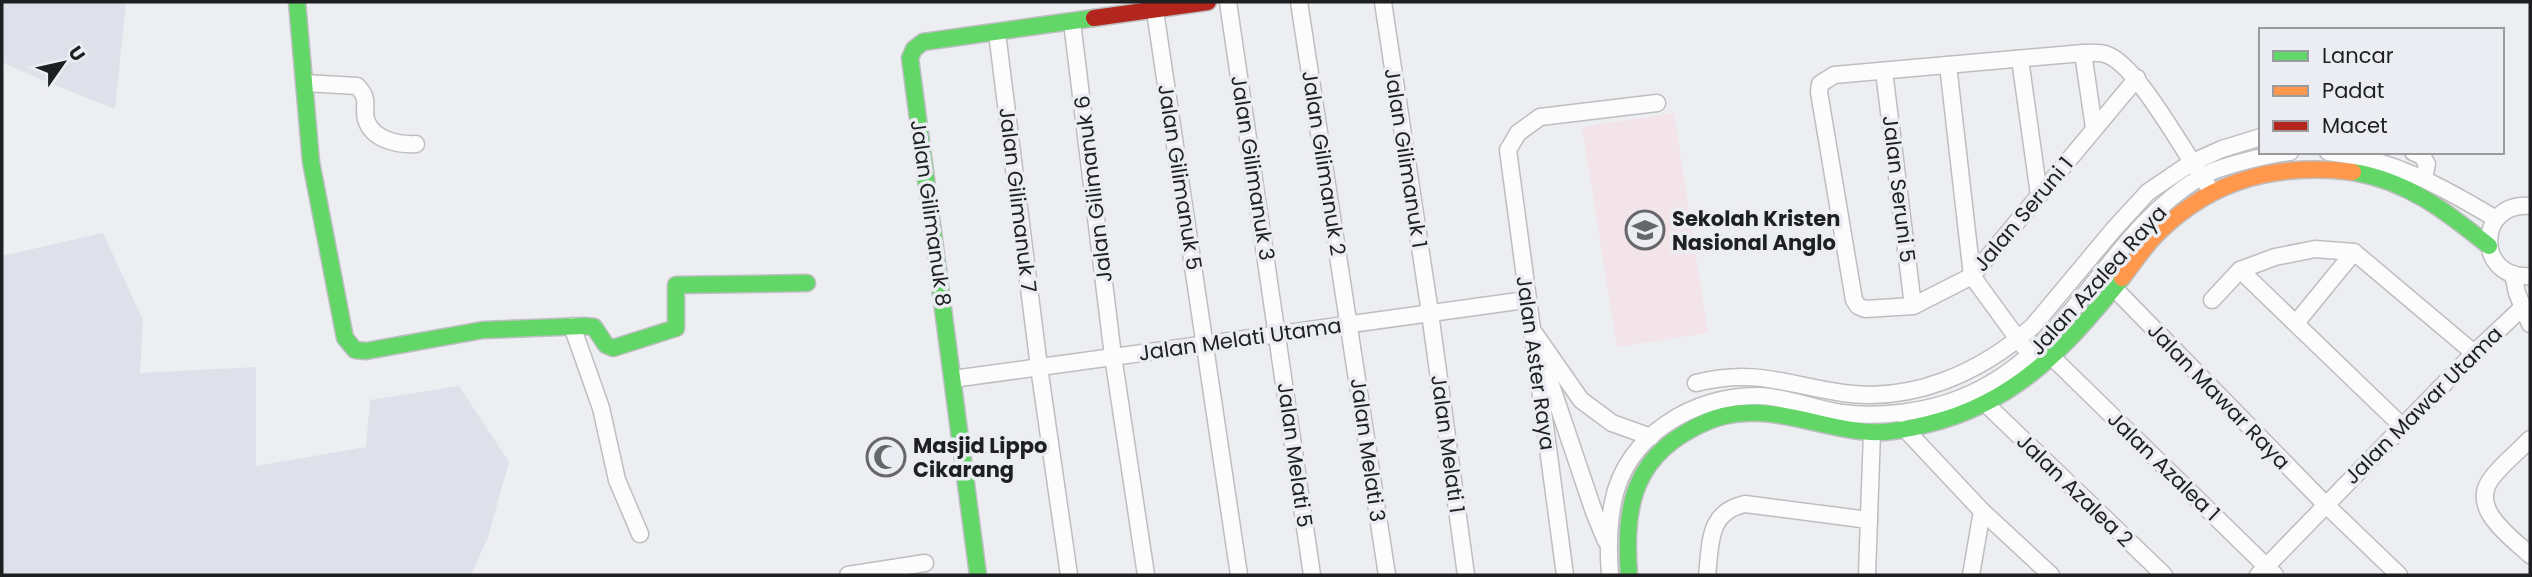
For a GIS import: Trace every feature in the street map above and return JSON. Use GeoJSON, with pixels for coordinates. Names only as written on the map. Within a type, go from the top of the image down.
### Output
{"type":"FeatureCollection","features":[{"type":"Feature","properties":{"kind":"street"},"geometry":{"type":"LineString","coordinates":[[297,2],[311,162],[345,338],[351,347],[360,351],[483,330],[572,326],[594,327],[606,345],[613,348],[676,328],[676,285],[807,283]]}},
{"type":"Feature","properties":{"kind":"street"},"geometry":{"type":"LineString","coordinates":[[997,33],[1208,2]]}},
{"type":"Feature","properties":{"kind":"street","name":"Jalan Gilimanuk 3"},"geometry":{"type":"LineString","coordinates":[[1228,2],[1278,334]]}},
{"type":"Feature","properties":{"kind":"street","name":"Jalan Gilimanuk 2"},"geometry":{"type":"LineString","coordinates":[[1298,2],[1350,324]]}},
{"type":"Feature","properties":{"kind":"street","name":"Jalan Gilimanuk 1"},"geometry":{"type":"LineString","coordinates":[[1383,2],[1430,313]]}},
{"type":"Feature","properties":{"kind":"street","name":"Jalan Gilimanuk 5"},"geometry":{"type":"LineString","coordinates":[[1154,11],[1239,575]]}},
{"type":"Feature","properties":{"kind":"street","name":"Jalan Gilimanuk 6"},"geometry":{"type":"LineString","coordinates":[[1072,22],[1113,356],[1146,575]]}},
{"type":"Feature","properties":{"kind":"street","name":"Jalan Gilimanuk 8"},"geometry":{"type":"LineString","coordinates":[[978,575],[910,58],[914,49],[923,42],[997,33]]}},
{"type":"Feature","properties":{"kind":"street","name":"Jalan Gilimanuk 7"},"geometry":{"type":"LineString","coordinates":[[997,33],[1039,367],[1069,575]]}},
{"type":"Feature","properties":{"kind":"street"},"geometry":{"type":"LineString","coordinates":[[2083,53],[2094,128]]}},
{"type":"Feature","properties":{"kind":"street"},"geometry":{"type":"LineString","coordinates":[[1884,71],[2083,53],[2105,54],[2137,78],[2211,190]]}},
{"type":"Feature","properties":{"kind":"street"},"geometry":{"type":"LineString","coordinates":[[2020,59],[2039,195]]}},
{"type":"Feature","properties":{"kind":"street"},"geometry":{"type":"LineString","coordinates":[[1948,65],[1972,276],[2030,356]]}},
{"type":"Feature","properties":{"kind":"street","name":"Jalan Seruni 1"},"geometry":{"type":"LineString","coordinates":[[1884,71],[1834,75],[1820,84],[1819,92],[1854,300],[1858,306],[1865,309],[1913,306],[1972,276],[2137,78]]}},
{"type":"Feature","properties":{"kind":"street","name":"Jalan Seruni 5"},"geometry":{"type":"LineString","coordinates":[[1884,71],[1913,306]]}},
{"type":"Feature","properties":{"kind":"street"},"geometry":{"type":"LineString","coordinates":[[305,83],[357,86],[367,100],[366,120],[370,127],[390,141],[401,145],[416,144]]}},
{"type":"Feature","properties":{"kind":"street","name":"Jalan Aster Raya"},"geometry":{"type":"LineString","coordinates":[[1565,575],[1508,150],[1518,133],[1540,117],[1657,103]]}},
{"type":"Feature","properties":{"kind":"street"},"geometry":{"type":"LineString","coordinates":[[1713,401],[1702,381],[1735,376],[1761,376],[1843,393],[1872,396],[1925,387],[1957,377],[2018,340],[2049,309],[2148,192],[2196,170],[2222,149],[2259,138]]}},
{"type":"Feature","properties":{"kind":"street","name":"Jalan Azalea Raya"},"geometry":{"type":"LineString","coordinates":[[1610,575],[1607,543],[1613,500],[1618,485],[1632,458],[1672,419],[1713,401],[1757,396],[1774,397],[1841,413],[1873,415],[1960,399],[2012,371],[2043,345],[2143,224],[2196,170],[2280,154]]}},
{"type":"Feature","properties":{"kind":"street"},"geometry":{"type":"LineString","coordinates":[[2339,154],[2368,159],[2424,178],[2496,219]]}},
{"type":"Feature","properties":{"kind":"street"},"geometry":{"type":"LineString","coordinates":[[2418,154],[2427,164],[2424,178]]}},
{"type":"Feature","properties":{"kind":"street","name":"Jalan Azalea Raya"},"geometry":{"type":"LineString","coordinates":[[1629,575],[1625,543],[1630,501],[1643,472],[1678,436],[1727,414],[1750,413],[1872,432],[1926,425],[1986,404],[2020,386],[2053,358],[2169,221],[2211,190],[2276,171],[2345,169],[2406,188],[2424,197],[2443,208],[2489,247]]}},
{"type":"Feature","properties":{"kind":"street"},"geometry":{"type":"LineString","coordinates":[[2530,205],[2510,208],[2496,219],[2489,237],[2489,247],[2497,264],[2513,274],[2530,276]]}},
{"type":"Feature","properties":{"kind":"street"},"geometry":{"type":"LineString","coordinates":[[2212,300],[2240,270],[2294,252],[2315,249],[2354,252],[2474,353]]}},
{"type":"Feature","properties":{"kind":"street"},"geometry":{"type":"LineString","coordinates":[[2295,323],[2354,252]]}},
{"type":"Feature","properties":{"kind":"street"},"geometry":{"type":"LineString","coordinates":[[2240,270],[2402,426]]}},
{"type":"Feature","properties":{"kind":"street"},"geometry":{"type":"LineString","coordinates":[[2513,274],[2530,324]]}},
{"type":"Feature","properties":{"kind":"street","name":"Jalan Mawar Raya"},"geometry":{"type":"LineString","coordinates":[[2113,287],[2325,504],[2399,575]]}},
{"type":"Feature","properties":{"kind":"street","name":"Jalan Melati Utama"},"geometry":{"type":"LineString","coordinates":[[953,379],[1527,300]]}},
{"type":"Feature","properties":{"kind":"street","name":"Jalan Mawar Utama"},"geometry":{"type":"LineString","coordinates":[[2267,572],[2325,504],[2523,307]]}},
{"type":"Feature","properties":{"kind":"street","name":"Jalan Melati 1"},"geometry":{"type":"LineString","coordinates":[[1430,313],[1466,575]]}},
{"type":"Feature","properties":{"kind":"street","name":"Jalan Melati 3"},"geometry":{"type":"LineString","coordinates":[[1350,324],[1387,575]]}},
{"type":"Feature","properties":{"kind":"street"},"geometry":{"type":"LineString","coordinates":[[572,326],[601,408],[617,480],[640,534]]}},
{"type":"Feature","properties":{"kind":"street"},"geometry":{"type":"LineString","coordinates":[[1534,332],[1581,400],[1612,422],[1651,437]]}},
{"type":"Feature","properties":{"kind":"street"},"geometry":{"type":"LineString","coordinates":[[1534,332],[1594,512],[1607,543]]}},
{"type":"Feature","properties":{"kind":"street","name":"Jalan Melati 5"},"geometry":{"type":"LineString","coordinates":[[1278,334],[1312,575]]}},
{"type":"Feature","properties":{"kind":"street","name":"Jalan Azalea 1"},"geometry":{"type":"LineString","coordinates":[[2053,358],[2267,572]]}},
{"type":"Feature","properties":{"kind":"street"},"geometry":{"type":"LineString","coordinates":[[1872,396],[1873,415]]}},
{"type":"Feature","properties":{"kind":"street","name":"Jalan Azalea 2"},"geometry":{"type":"LineString","coordinates":[[1986,404],[2164,575]]}},
{"type":"Feature","properties":{"kind":"street"},"geometry":{"type":"LineString","coordinates":[[1904,428],[1982,511],[2051,575]]}},
{"type":"Feature","properties":{"kind":"street"},"geometry":{"type":"LineString","coordinates":[[1867,575],[1872,432]]}},
{"type":"Feature","properties":{"kind":"street"},"geometry":{"type":"LineString","coordinates":[[2530,439],[2490,480],[2485,494],[2486,506],[2492,517],[2530,555]]}},
{"type":"Feature","properties":{"kind":"street"},"geometry":{"type":"LineString","coordinates":[[1707,575],[1714,527],[1718,519],[1734,506],[1745,504],[1869,520]]}},
{"type":"Feature","properties":{"kind":"street"},"geometry":{"type":"LineString","coordinates":[[1971,575],[1982,511]]}},
{"type":"Feature","properties":{"kind":"street"},"geometry":{"type":"LineString","coordinates":[[849,575],[900,571],[925,563]]}},
{"type":"Feature","properties":{"kind":"shaded area"},"geometry":{"type":"Polygon","coordinates":[[[2,2],[126,2],[115,109],[2,62],[2,2]]]}},
{"type":"Feature","properties":{"kind":"shaded area","name":"Sekolah Kristen Nasional Anglo"},"geometry":{"type":"Polygon","coordinates":[[[1674,113],[1708,333],[1617,347],[1582,127],[1674,113]]]}},
{"type":"Feature","properties":{"kind":"shaded area"},"geometry":{"type":"Polygon","coordinates":[[[103,233],[143,320],[140,373],[256,367],[256,466],[366,447],[370,400],[459,386],[509,462],[488,537],[471,575],[2,575],[2,256],[103,233]]]}},
{"type":"Feature","properties":{"kind":"traffic: fast"},"geometry":{"type":"LineString","coordinates":[[297,2],[311,162],[345,338],[355,350],[366,351],[483,330],[584,326],[594,327],[606,345],[613,348],[676,328],[676,285],[807,283]]}},
{"type":"Feature","properties":{"kind":"traffic: fast"},"geometry":{"type":"LineString","coordinates":[[978,575],[910,58],[914,49],[923,42],[1094,18]]}},
{"type":"Feature","properties":{"kind":"traffic: fast"},"geometry":{"type":"LineString","coordinates":[[2353,172],[2373,176],[2409,190],[2458,221],[2489,246]]}},
{"type":"Feature","properties":{"kind":"traffic: fast"},"geometry":{"type":"LineString","coordinates":[[1629,575],[1628,531],[1631,510],[1643,474],[1655,457],[1690,430],[1715,418],[1742,413],[1775,414],[1856,431],[1877,432],[1914,428],[1959,414],[1988,402],[2037,369],[2081,327],[2122,278]]}},
{"type":"Feature","properties":{"kind":"traffic: slow"},"geometry":{"type":"LineString","coordinates":[[2122,278],[2159,232],[2180,214],[2225,187],[2248,178],[2273,173],[2299,170],[2353,172]]}},
{"type":"Feature","properties":{"kind":"traffic: jam"},"geometry":{"type":"LineString","coordinates":[[1094,18],[1208,2]]}},
{"type":"Feature","properties":{"kind":"place","name":"Sekolah Kristen Nasional Anglo"},"geometry":{"type":"Point","coordinates":[1645,230]}},
{"type":"Feature","properties":{"kind":"place","name":"Masjid Lippo Cikarang"},"geometry":{"type":"Point","coordinates":[886,457]}}]}
